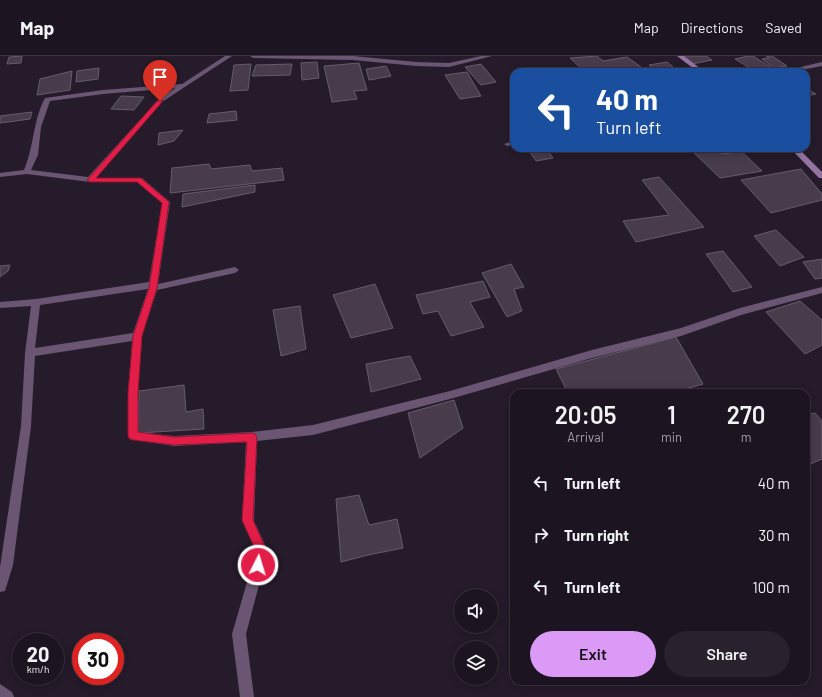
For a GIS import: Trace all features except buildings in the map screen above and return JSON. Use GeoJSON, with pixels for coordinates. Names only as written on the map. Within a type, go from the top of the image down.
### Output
{"type":"FeatureCollection","features":[{"type":"Feature","properties":{"kind":"street"},"geometry":{"type":"LineString","coordinates":[[90,180],[160,101],[229,56]]}},
{"type":"Feature","properties":{"kind":"street"},"geometry":{"type":"LineString","coordinates":[[253,56],[353,58],[416,64],[449,65],[489,56]]}},
{"type":"Feature","properties":{"kind":"street"},"geometry":{"type":"LineString","coordinates":[[680,56],[696,68]]}},
{"type":"Feature","properties":{"kind":"street"},"geometry":{"type":"LineString","coordinates":[[802,68],[822,64]]}},
{"type":"Feature","properties":{"kind":"street"},"geometry":{"type":"LineString","coordinates":[[27,172],[34,155],[35,138],[47,99],[103,92],[182,86]]}},
{"type":"Feature","properties":{"kind":"street"},"geometry":{"type":"LineString","coordinates":[[798,152],[822,176]]}},
{"type":"Feature","properties":{"kind":"street"},"geometry":{"type":"LineString","coordinates":[[0,175],[27,172],[90,180],[139,180],[166,202],[153,286],[138,336],[133,393],[133,436],[174,441],[252,437],[313,430],[450,395],[592,354],[681,332],[740,312],[822,290]]}},
{"type":"Feature","properties":{"kind":"street"},"geometry":{"type":"LineString","coordinates":[[0,305],[36,302],[153,286],[235,270]]}},
{"type":"Feature","properties":{"kind":"street"},"geometry":{"type":"LineString","coordinates":[[0,586],[7,565],[26,426],[30,353],[36,302]]}},
{"type":"Feature","properties":{"kind":"street"},"geometry":{"type":"LineString","coordinates":[[30,353],[138,336]]}},
{"type":"Feature","properties":{"kind":"street"},"geometry":{"type":"LineString","coordinates":[[247,697],[239,634],[262,551],[248,520],[252,437]]}},
{"type":"Feature","properties":{"kind":"street"},"geometry":{"type":"LineString","coordinates":[[0,691],[7,697]]}},
{"type":"Feature","properties":{"kind":"route"},"geometry":{"type":"LineString","coordinates":[[160,101],[90,180],[139,180],[166,202],[153,288],[138,336],[133,393],[133,436],[174,441],[252,437],[248,520],[262,551],[258,565]]}}]}
